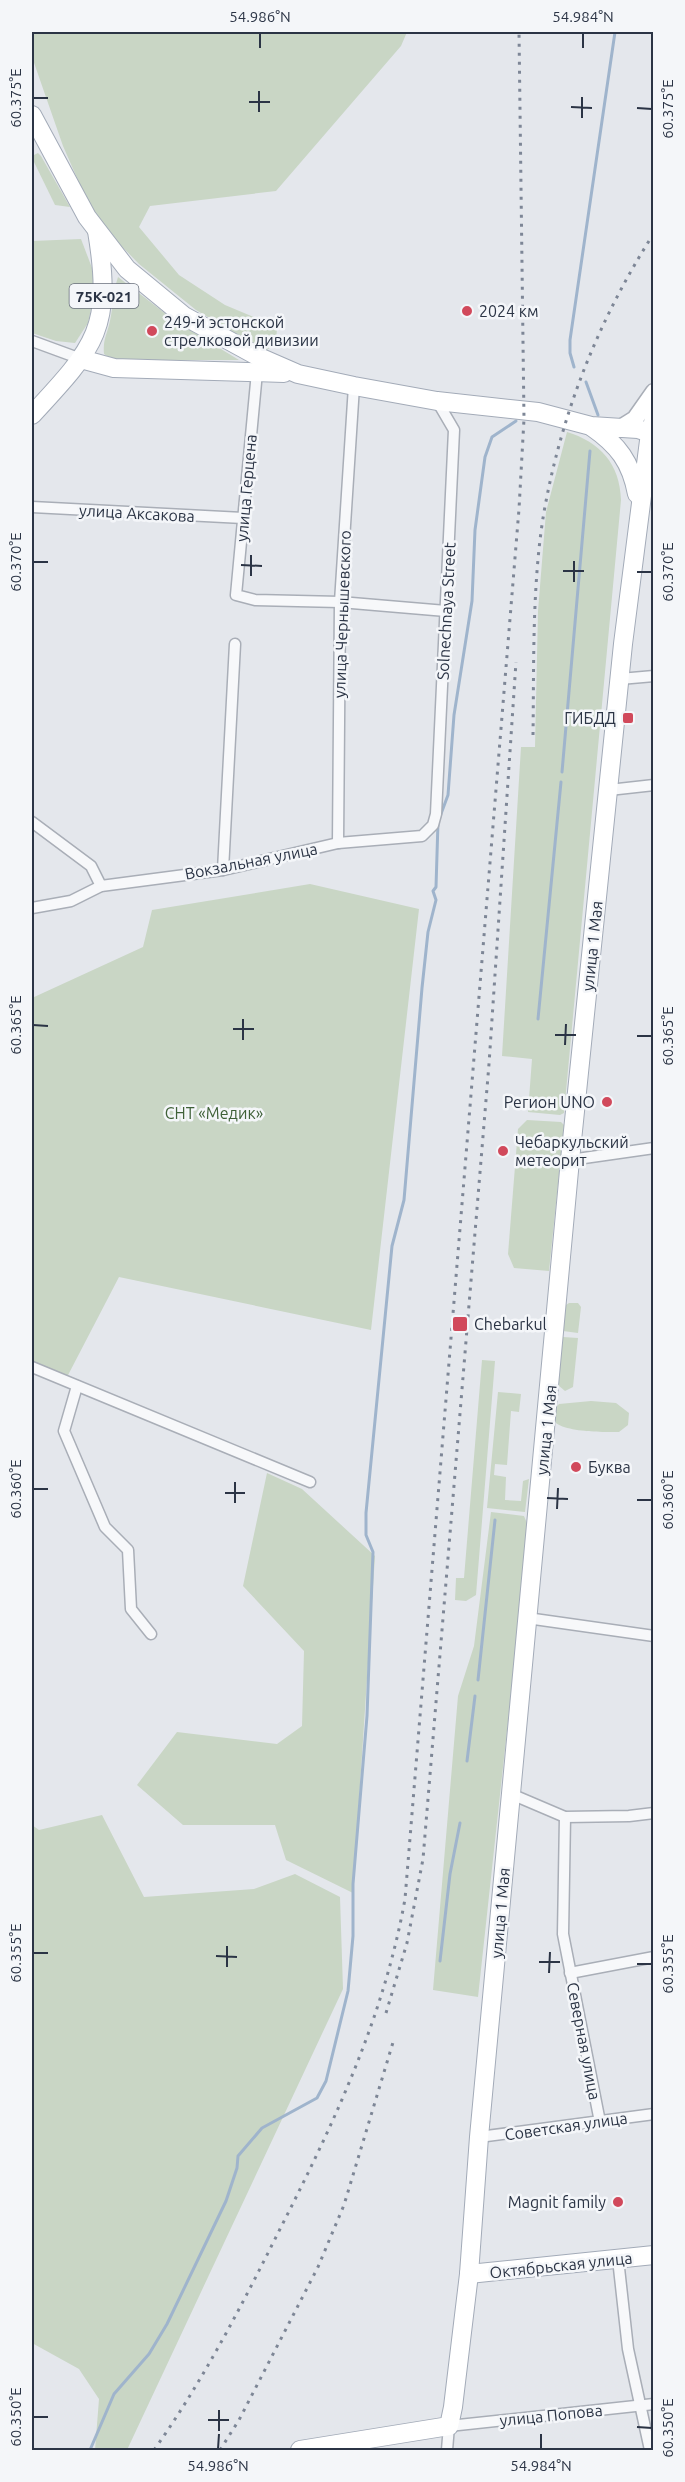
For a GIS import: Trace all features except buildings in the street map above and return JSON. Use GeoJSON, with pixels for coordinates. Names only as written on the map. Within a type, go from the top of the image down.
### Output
{"type":"FeatureCollection","features":[{"type":"Feature","properties":{"kind":"main road"},"geometry":{"type":"LineString","coordinates":[[32,115],[87,217],[127,269],[184,316],[249,352],[298,374]]}},
{"type":"Feature","properties":{"kind":"main road","name":"75К-021"},"geometry":{"type":"LineString","coordinates":[[32,415],[81,359],[95,333],[104,297],[97,229]]}},
{"type":"Feature","properties":{"kind":"main road"},"geometry":{"type":"LineString","coordinates":[[81,359],[114,368],[298,374],[437,401],[538,412],[591,426],[618,438],[632,452],[648,442],[654,412]]}},
{"type":"Feature","properties":{"kind":"main road"},"geometry":{"type":"LineString","coordinates":[[618,438],[654,392]]}},
{"type":"Feature","properties":{"kind":"main road"},"geometry":{"type":"LineString","coordinates":[[618,438],[644,497]]}},
{"type":"Feature","properties":{"kind":"main road","name":"улица 1 Мая"},"geometry":{"type":"LineString","coordinates":[[449,2426],[469,2274],[479,2137],[570,1160],[620,679],[644,497],[648,442]]}},
{"type":"Feature","properties":{"kind":"main road","name":"Октябрьская улица"},"geometry":{"type":"LineString","coordinates":[[469,2274],[654,2255]]}},
{"type":"Feature","properties":{"kind":"main road"},"geometry":{"type":"LineString","coordinates":[[300,2451],[428,2432],[449,2426]]}},
{"type":"Feature","properties":{"kind":"street"},"geometry":{"type":"LineString","coordinates":[[32,341],[81,359]]}},
{"type":"Feature","properties":{"kind":"street","name":"улица Герцена"},"geometry":{"type":"LineString","coordinates":[[257,372],[236,596],[245,599],[340,602]]}},
{"type":"Feature","properties":{"kind":"street","name":"улица Чернышевского"},"geometry":{"type":"LineString","coordinates":[[338,843],[340,602],[354,386]]}},
{"type":"Feature","properties":{"kind":"street","name":"Solnechnaya Street"},"geometry":{"type":"LineString","coordinates":[[433,825],[454,430],[437,401]]}},
{"type":"Feature","properties":{"kind":"street","name":"улица Аксакова"},"geometry":{"type":"LineString","coordinates":[[32,507],[243,519]]}},
{"type":"Feature","properties":{"kind":"street"},"geometry":{"type":"LineString","coordinates":[[340,602],[446,611]]}},
{"type":"Feature","properties":{"kind":"street"},"geometry":{"type":"LineString","coordinates":[[223,870],[235,644]]}},
{"type":"Feature","properties":{"kind":"street"},"geometry":{"type":"LineString","coordinates":[[620,679],[654,676]]}},
{"type":"Feature","properties":{"kind":"street"},"geometry":{"type":"LineString","coordinates":[[609,790],[654,785]]}},
{"type":"Feature","properties":{"kind":"street"},"geometry":{"type":"LineString","coordinates":[[32,822],[91,867],[101,886]]}},
{"type":"Feature","properties":{"kind":"street","name":"Вокзальная улица"},"geometry":{"type":"LineString","coordinates":[[32,908],[71,901],[101,886],[223,870],[338,843],[422,836],[433,825]]}},
{"type":"Feature","properties":{"kind":"street"},"geometry":{"type":"LineString","coordinates":[[570,1160],[654,1148]]}},
{"type":"Feature","properties":{"kind":"street"},"geometry":{"type":"LineString","coordinates":[[32,1367],[310,1482]]}},
{"type":"Feature","properties":{"kind":"street"},"geometry":{"type":"LineString","coordinates":[[77,1386],[64,1431],[105,1527],[128,1550],[131,1609],[151,1634]]}},
{"type":"Feature","properties":{"kind":"street"},"geometry":{"type":"LineString","coordinates":[[527,1618],[654,1636]]}},
{"type":"Feature","properties":{"kind":"street"},"geometry":{"type":"LineString","coordinates":[[511,1794],[565,1818],[654,1813]]}},
{"type":"Feature","properties":{"kind":"street","name":"Северная улица"},"geometry":{"type":"LineString","coordinates":[[565,1818],[562,1934],[600,2122]]}},
{"type":"Feature","properties":{"kind":"street"},"geometry":{"type":"LineString","coordinates":[[570,1973],[654,1957]]}},
{"type":"Feature","properties":{"kind":"street","name":"Советская улица"},"geometry":{"type":"LineString","coordinates":[[479,2137],[654,2114]]}},
{"type":"Feature","properties":{"kind":"street"},"geometry":{"type":"LineString","coordinates":[[618,2259],[628,2349],[650,2451]]}},
{"type":"Feature","properties":{"kind":"street","name":"улица Попова"},"geometry":{"type":"LineString","coordinates":[[449,2426],[654,2404]]}},
{"type":"Feature","properties":{"kind":"street"},"geometry":{"type":"LineString","coordinates":[[447,2451],[449,2426]]}},
{"type":"Feature","properties":{"kind":"green space"},"geometry":{"type":"Polygon","coordinates":[[[32,32],[407,32],[401,46],[276,191],[150,206],[139,227],[179,275],[225,305],[277,327],[276,344],[265,351],[196,310],[139,264],[95,219],[63,146],[32,57],[32,32]]]}},
{"type":"Feature","properties":{"kind":"green space"},"geometry":{"type":"Polygon","coordinates":[[[38,153],[70,207],[55,205],[33,160],[34,155],[38,153]]]}},
{"type":"Feature","properties":{"kind":"green space"},"geometry":{"type":"Polygon","coordinates":[[[81,239],[97,281],[88,323],[75,343],[56,341],[32,333],[32,241],[81,239]]]}},
{"type":"Feature","properties":{"kind":"green space"},"geometry":{"type":"Polygon","coordinates":[[[118,277],[175,321],[239,360],[113,360],[104,354],[118,277]]]}},
{"type":"Feature","properties":{"kind":"green space"},"geometry":{"type":"Polygon","coordinates":[[[567,432],[589,442],[606,456],[617,476],[621,500],[564,1113],[560,1115],[528,1112],[532,1059],[502,1056],[521,747],[535,747],[538,611],[546,512],[567,432]]]}},
{"type":"Feature","properties":{"kind":"green space","name":"СНТ «Медик»"},"geometry":{"type":"Polygon","coordinates":[[[310,884],[419,909],[371,1330],[119,1277],[66,1379],[32,1362],[32,998],[143,947],[152,910],[310,884]]]}},
{"type":"Feature","properties":{"kind":"green space"},"geometry":{"type":"Polygon","coordinates":[[[527,1120],[561,1122],[564,1125],[549,1271],[514,1268],[508,1254],[518,1129],[527,1120]]]}},
{"type":"Feature","properties":{"kind":"green space"},"geometry":{"type":"Polygon","coordinates":[[[578,1303],[581,1307],[578,1333],[563,1331],[566,1305],[578,1303]]]}},
{"type":"Feature","properties":{"kind":"green space"},"geometry":{"type":"Polygon","coordinates":[[[563,1337],[578,1338],[573,1387],[565,1391],[558,1385],[563,1337]]]}},
{"type":"Feature","properties":{"kind":"green space"},"geometry":{"type":"Polygon","coordinates":[[[482,1360],[495,1361],[476,1595],[466,1601],[455,1600],[456,1578],[464,1578],[482,1360]]]}},
{"type":"Feature","properties":{"kind":"green space"},"geometry":{"type":"Polygon","coordinates":[[[498,1392],[521,1394],[519,1412],[511,1411],[507,1465],[495,1464],[494,1475],[506,1477],[505,1500],[521,1501],[523,1481],[529,1479],[525,1512],[487,1508],[498,1392]]]}},
{"type":"Feature","properties":{"kind":"green space"},"geometry":{"type":"Polygon","coordinates":[[[591,1401],[616,1403],[629,1413],[628,1425],[619,1432],[600,1432],[573,1429],[554,1421],[552,1414],[559,1404],[591,1401]]]}},
{"type":"Feature","properties":{"kind":"green space"},"geometry":{"type":"Polygon","coordinates":[[[267,1473],[302,1489],[375,1556],[353,1893],[286,1860],[275,1825],[183,1825],[137,1785],[177,1732],[277,1744],[302,1726],[304,1651],[243,1586],[267,1473]]]}},
{"type":"Feature","properties":{"kind":"green space"},"geometry":{"type":"Polygon","coordinates":[[[491,1512],[524,1516],[529,1528],[478,1997],[433,1990],[458,1696],[474,1646],[491,1512]]]}},
{"type":"Feature","properties":{"kind":"green space"},"geometry":{"type":"Polygon","coordinates":[[[102,1815],[144,1897],[254,1889],[295,1874],[340,1897],[343,1989],[127,2450],[95,2450],[99,2399],[79,2369],[32,2343],[32,1825],[39,1830],[102,1815]]]}},
{"type":"Feature","properties":{"kind":"waterway"},"geometry":{"type":"LineString","coordinates":[[574,367],[570,353],[570,340],[615,32]]}},
{"type":"Feature","properties":{"kind":"waterway"},"geometry":{"type":"LineString","coordinates":[[586,382],[598,415]]}},
{"type":"Feature","properties":{"kind":"waterway"},"geometry":{"type":"LineString","coordinates":[[90,2450],[114,2394],[149,2354],[167,2324],[226,2201],[237,2168],[238,2156],[262,2128],[317,2098],[326,2081],[348,1991],[353,1936],[353,1884],[367,1716],[373,1552],[366,1535],[366,1513],[392,1246],[404,1200],[422,988],[428,932],[436,900],[433,891],[436,887],[438,822],[448,795],[454,715],[472,601],[475,530],[485,457],[492,437],[516,421]]}},
{"type":"Feature","properties":{"kind":"waterway"},"geometry":{"type":"LineString","coordinates":[[562,772],[590,451]]}},
{"type":"Feature","properties":{"kind":"waterway"},"geometry":{"type":"LineString","coordinates":[[538,1019],[561,782]]}},
{"type":"Feature","properties":{"kind":"waterway"},"geometry":{"type":"LineString","coordinates":[[478,1680],[495,1520]]}},
{"type":"Feature","properties":{"kind":"waterway"},"geometry":{"type":"LineString","coordinates":[[467,1761],[475,1696]]}},
{"type":"Feature","properties":{"kind":"waterway"},"geometry":{"type":"LineString","coordinates":[[440,1961],[450,1874],[460,1823]]}},
{"type":"Feature","properties":{"kind":"railway"},"geometry":{"type":"LineString","coordinates":[[154,2450],[189,2397],[236,2314],[338,2109],[384,1985],[405,1899],[519,509],[524,419],[519,32]]}},
{"type":"Feature","properties":{"kind":"railway"},"geometry":{"type":"LineString","coordinates":[[533,735],[537,567],[544,512],[552,475],[561,438],[585,367],[616,299],[654,233]]}},
{"type":"Feature","properties":{"kind":"railway"},"geometry":{"type":"LineString","coordinates":[[386,2013],[407,1943],[423,1859],[489,1064],[516,662]]}},
{"type":"Feature","properties":{"kind":"railway"},"geometry":{"type":"LineString","coordinates":[[220,2450],[239,2420],[318,2267],[344,2205],[394,2039]]}},
{"type":"Feature","properties":{"kind":"place","name":"2024 км"},"geometry":{"type":"Point","coordinates":[467,311]}},
{"type":"Feature","properties":{"kind":"place","name":"249-й эстонской стрелковой дивизии"},"geometry":{"type":"Point","coordinates":[152,331]}},
{"type":"Feature","properties":{"kind":"place","name":"ГИБДД"},"geometry":{"type":"Point","coordinates":[628,718]}},
{"type":"Feature","properties":{"kind":"place","name":"Регион UNO"},"geometry":{"type":"Point","coordinates":[607,1102]}},
{"type":"Feature","properties":{"kind":"place","name":"Чебаркульский метеорит"},"geometry":{"type":"Point","coordinates":[503,1151]}},
{"type":"Feature","properties":{"kind":"place","name":"Chebarkul"},"geometry":{"type":"Point","coordinates":[460,1324]}},
{"type":"Feature","properties":{"kind":"place","name":"Буква"},"geometry":{"type":"Point","coordinates":[576,1467]}},
{"type":"Feature","properties":{"kind":"place","name":"Magnit family"},"geometry":{"type":"Point","coordinates":[618,2202]}}]}
